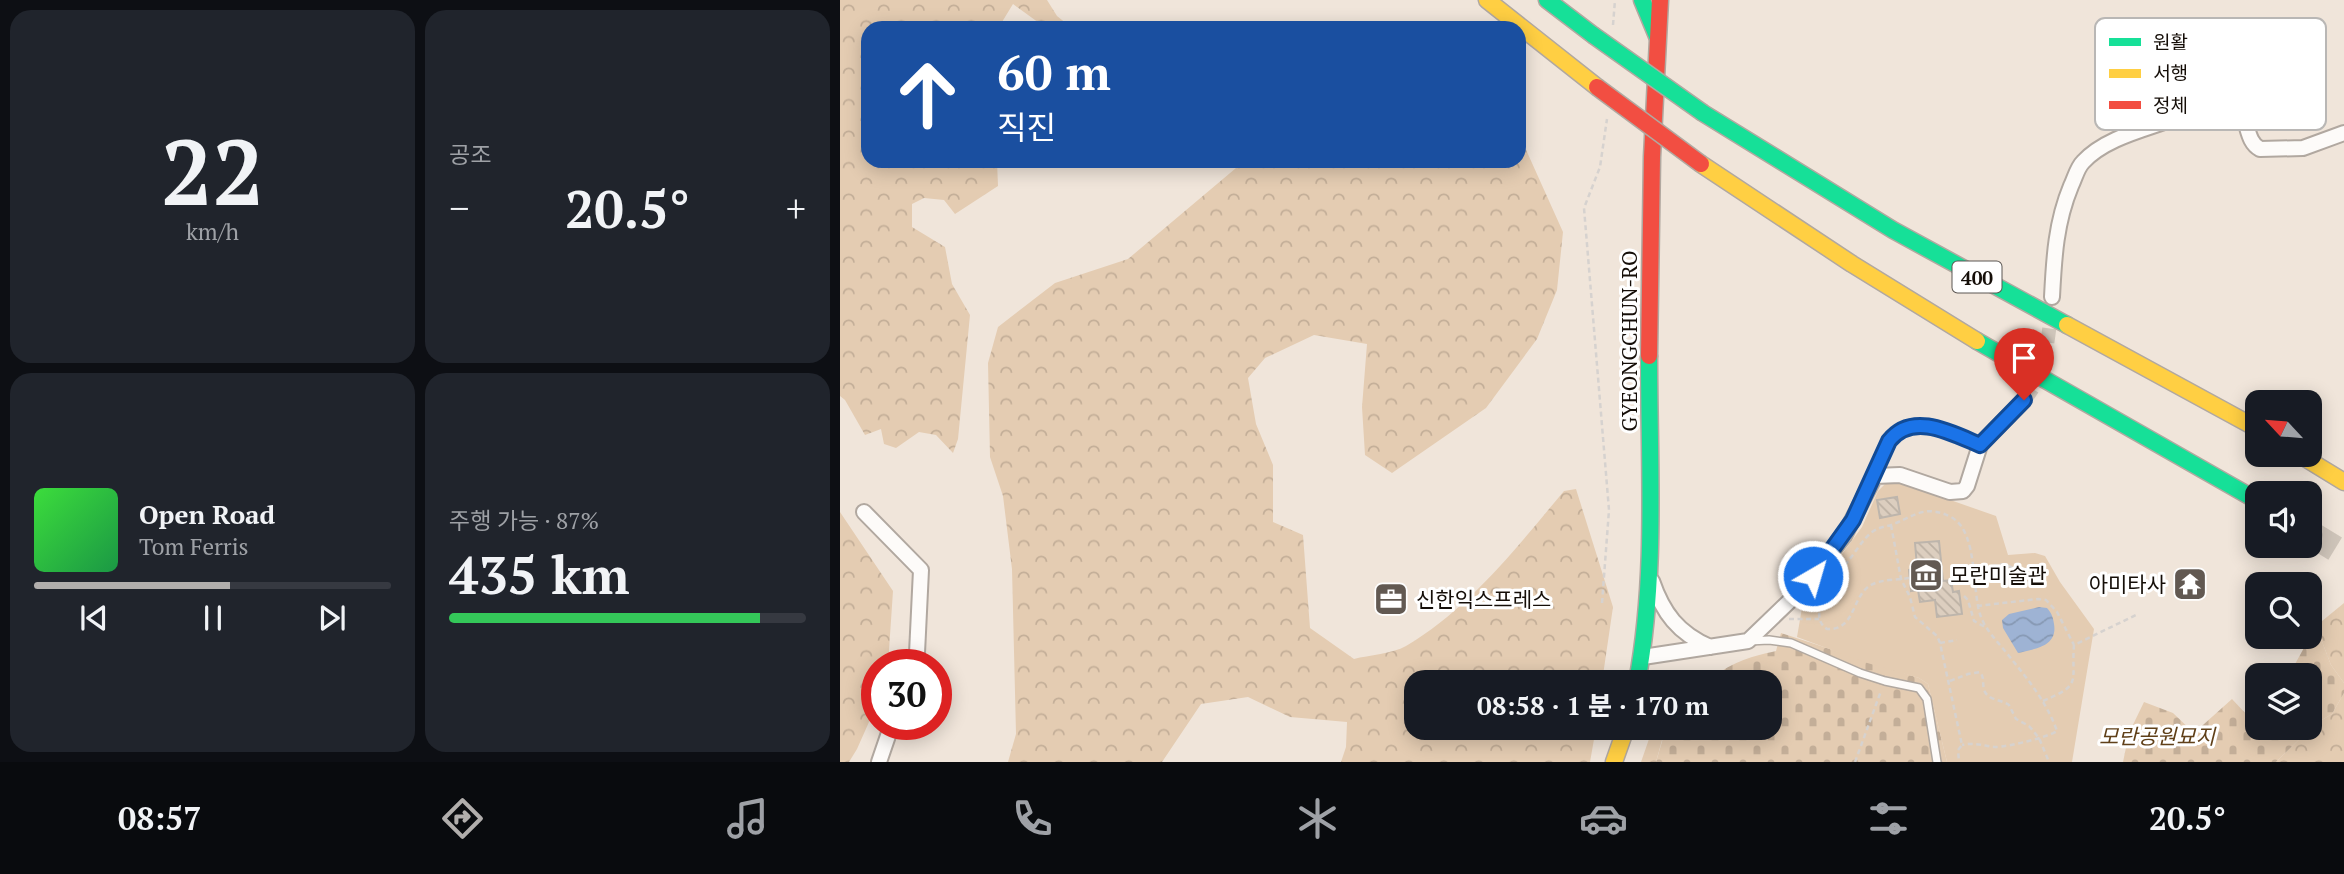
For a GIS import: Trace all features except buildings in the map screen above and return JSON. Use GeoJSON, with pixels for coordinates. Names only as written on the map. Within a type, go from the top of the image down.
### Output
{"type":"FeatureCollection","features":[{"type":"Feature","properties":{"kind":"main road","name":"400"},"geometry":{"type":"LineString","coordinates":[[1487,0],[1514,21]]}},
{"type":"Feature","properties":{"kind":"main road","name":"400"},"geometry":{"type":"LineString","coordinates":[[1547,0],[1703,113],[1860,212],[2245,422]]}},
{"type":"Feature","properties":{"kind":"main road"},"geometry":{"type":"LineString","coordinates":[[1642,0],[1657,36]]}},
{"type":"Feature","properties":{"kind":"main road","name":"GYEONGCHUN-RO"},"geometry":{"type":"LineString","coordinates":[[1640,670],[1649,573],[1650,277],[1660,0]]}},
{"type":"Feature","properties":{"kind":"main road","name":"400"},"geometry":{"type":"LineString","coordinates":[[1526,31],[1701,164],[1807,236],[2007,359],[2245,493]]}},
{"type":"Feature","properties":{"kind":"main road"},"geometry":{"type":"LineString","coordinates":[[2320,467],[2344,481]]}},
{"type":"Feature","properties":{"kind":"main road"},"geometry":{"type":"LineString","coordinates":[[1614,762],[1622,740]]}},
{"type":"Feature","properties":{"kind":"street"},"geometry":{"type":"LineString","coordinates":[[2052,297],[2056,234],[2063,205],[2080,165],[2113,141],[2143,130]]}},
{"type":"Feature","properties":{"kind":"street"},"geometry":{"type":"LineString","coordinates":[[2248,130],[2252,141],[2260,149],[2303,148],[2344,133]]}},
{"type":"Feature","properties":{"kind":"street"},"geometry":{"type":"LineString","coordinates":[[1643,657],[1748,641],[1813,576],[1844,536],[1875,476],[1900,475],[1950,492],[1963,491],[1980,445],[2024,400]]}},
{"type":"Feature","properties":{"kind":"street"},"geometry":{"type":"LineString","coordinates":[[864,512],[921,570],[917,649]]}},
{"type":"Feature","properties":{"kind":"street"},"geometry":{"type":"LineString","coordinates":[[1649,573],[1671,621],[1690,637],[1711,648]]}},
{"type":"Feature","properties":{"kind":"street"},"geometry":{"type":"LineString","coordinates":[[879,762],[887,740]]}},
{"type":"Feature","properties":{"kind":"lane"},"geometry":{"type":"LineString","coordinates":[[1875,476],[1889,441],[1894,434],[1909,427],[1938,428],[1980,445]]}},
{"type":"Feature","properties":{"kind":"lane"},"geometry":{"type":"LineString","coordinates":[[1748,641],[1791,643],[1885,681],[1912,685],[1924,693],[1927,699],[1937,762]]}},
{"type":"Feature","properties":{"kind":"path"},"geometry":{"type":"LineString","coordinates":[[1613,37],[1615,0]]}},
{"type":"Feature","properties":{"kind":"path"},"geometry":{"type":"LineString","coordinates":[[1602,603],[1609,510],[1584,208],[1600,167],[1607,115]]}},
{"type":"Feature","properties":{"kind":"path"},"geometry":{"type":"LineString","coordinates":[[1909,578],[1886,580],[1868,586],[1858,598],[1849,620],[1841,627],[1827,629],[1822,626],[1819,620],[1822,600],[1867,536],[1882,526],[1891,525],[1919,511],[1950,517],[1964,533],[1975,569],[1978,606],[1985,626],[2043,701],[2057,731],[2039,738],[1997,747],[1978,743],[1962,745],[1958,750],[1959,762]]}},
{"type":"Feature","properties":{"kind":"path"},"geometry":{"type":"LineString","coordinates":[[1891,525],[1901,579],[1910,597],[1915,617],[1937,636],[1940,643],[1962,745]]}},
{"type":"Feature","properties":{"kind":"path"},"geometry":{"type":"LineString","coordinates":[[1975,569],[2005,564],[2027,582],[2034,581]]}},
{"type":"Feature","properties":{"kind":"path"},"geometry":{"type":"LineString","coordinates":[[1964,596],[1968,600],[1974,621],[1985,626]]}},
{"type":"Feature","properties":{"kind":"path"},"geometry":{"type":"LineString","coordinates":[[1978,606],[2038,598],[2046,600],[2057,612],[2074,645],[2072,664],[2075,678],[2066,691],[2043,701]]}},
{"type":"Feature","properties":{"kind":"path"},"geometry":{"type":"LineString","coordinates":[[2074,645],[2138,614]]}},
{"type":"Feature","properties":{"kind":"path"},"geometry":{"type":"LineString","coordinates":[[1771,618],[1819,620]]}},
{"type":"Feature","properties":{"kind":"path"},"geometry":{"type":"LineString","coordinates":[[1940,643],[1957,640]]}},
{"type":"Feature","properties":{"kind":"path"},"geometry":{"type":"LineString","coordinates":[[1950,681],[1980,672],[1987,694],[1992,699],[2010,705],[2016,719],[2029,726],[2039,738],[2049,762]]}},
{"type":"Feature","properties":{"kind":"path"},"geometry":{"type":"LineString","coordinates":[[1855,762],[1885,681]]}},
{"type":"Feature","properties":{"kind":"green space"},"geometry":{"type":"Polygon","coordinates":[[[840,0],[1047,0],[1063,21],[1036,21],[1013,4],[1003,21],[861,21],[861,168],[997,168],[998,186],[955,214],[944,200],[924,198],[912,204],[912,227],[945,247],[952,284],[970,315],[958,439],[953,453],[936,435],[919,432],[896,448],[884,444],[881,429],[865,435],[840,396],[840,0]]]}},
{"type":"Feature","properties":{"kind":"green space"},"geometry":{"type":"Polygon","coordinates":[[[1526,150],[1563,232],[1557,290],[1537,339],[1486,408],[1392,473],[1365,455],[1362,407],[1367,344],[1314,335],[1265,358],[1248,378],[1256,424],[1273,465],[1273,522],[1303,535],[1310,628],[1354,659],[1400,649],[1429,631],[1472,595],[1564,491],[1576,489],[1613,607],[1604,670],[1404,670],[1404,740],[1594,740],[1590,762],[1341,762],[1346,747],[1347,722],[1290,717],[1248,697],[1201,704],[1162,762],[1008,762],[1016,734],[1012,569],[1003,496],[990,457],[988,363],[998,327],[1055,283],[1128,259],[1236,168],[1526,168],[1526,150]]]}},
{"type":"Feature","properties":{"kind":"green space"},"geometry":{"type":"Polygon","coordinates":[[[1896,481],[1996,516],[2008,555],[2035,553],[2045,556],[2094,629],[2072,762],[1947,762],[1928,684],[1919,678],[1864,662],[1797,637],[1802,608],[1862,527],[1878,491],[1885,484],[1896,481]]]}},
{"type":"Feature","properties":{"kind":"green space"},"geometry":{"type":"Polygon","coordinates":[[[840,512],[893,591],[889,649],[861,649],[861,740],[849,762],[840,762],[840,512]]]}},
{"type":"Feature","properties":{"kind":"green space"},"geometry":{"type":"Polygon","coordinates":[[[2344,603],[2344,683],[2331,665],[2322,642],[2322,621],[2344,603]]]}},
{"type":"Feature","properties":{"kind":"green space"},"geometry":{"type":"Polygon","coordinates":[[[1781,633],[1919,678],[1928,684],[1947,762],[1656,762],[1662,740],[1782,740],[1782,670],[1724,670],[1739,662],[1776,651],[1781,633]]]}},
{"type":"Feature","properties":{"kind":"green space","name":"모란공원묘지"},"geometry":{"type":"Polygon","coordinates":[[[2322,642],[2331,665],[2344,683],[2344,693],[2332,714],[2322,720],[2322,663],[2296,663],[2303,649],[2322,649],[2322,642]]]}},
{"type":"Feature","properties":{"kind":"green space"},"geometry":{"type":"Polygon","coordinates":[[[2344,693],[2344,762],[2276,762],[2299,740],[2322,740],[2322,720],[2332,714],[2344,693]]]}},
{"type":"Feature","properties":{"kind":"green space","name":"모란공원묘지"},"geometry":{"type":"Polygon","coordinates":[[[2232,699],[2245,713],[2245,740],[2299,740],[2276,762],[2123,762],[2129,733],[2144,702],[2173,713],[2194,733],[2232,699]]]}},
{"type":"Feature","properties":{"kind":"green space"},"geometry":{"type":"Polygon","coordinates":[[[1649,740],[1662,740],[1656,762],[1641,762],[1649,740]]]}},
{"type":"Feature","properties":{"kind":"water"},"geometry":{"type":"Polygon","coordinates":[[[2039,607],[2047,608],[2052,616],[2052,638],[2044,646],[2018,653],[2003,628],[2002,620],[2009,614],[2039,607]]]}},
{"type":"Feature","properties":{"kind":"tunnel"},"geometry":{"type":"LineString","coordinates":[[2024,400],[2041,370],[2051,312]]}},
{"type":"Feature","properties":{"kind":"tunnel"},"geometry":{"type":"LineString","coordinates":[[2322,541],[2344,554]]}},
{"type":"Feature","properties":{"kind":"traffic: fast"},"geometry":{"type":"LineString","coordinates":[[1547,0],[1593,35]]}},
{"type":"Feature","properties":{"kind":"traffic: fast"},"geometry":{"type":"LineString","coordinates":[[1642,0],[1657,36]]}},
{"type":"Feature","properties":{"kind":"traffic: fast"},"geometry":{"type":"LineString","coordinates":[[1593,35],[1703,113]]}},
{"type":"Feature","properties":{"kind":"traffic: fast"},"geometry":{"type":"LineString","coordinates":[[1703,113],[1893,230],[2067,325]]}},
{"type":"Feature","properties":{"kind":"traffic: fast"},"geometry":{"type":"LineString","coordinates":[[1977,341],[2245,494]]}},
{"type":"Feature","properties":{"kind":"traffic: fast"},"geometry":{"type":"LineString","coordinates":[[1639,670],[1650,560],[1649,356]]}},
{"type":"Feature","properties":{"kind":"traffic: slow"},"geometry":{"type":"LineString","coordinates":[[1487,0],[1514,21]]}},
{"type":"Feature","properties":{"kind":"traffic: slow"},"geometry":{"type":"LineString","coordinates":[[1526,31],[1597,87]]}},
{"type":"Feature","properties":{"kind":"traffic: slow"},"geometry":{"type":"LineString","coordinates":[[1701,164],[1852,264],[1977,341]]}},
{"type":"Feature","properties":{"kind":"traffic: slow"},"geometry":{"type":"LineString","coordinates":[[2067,325],[2245,422]]}},
{"type":"Feature","properties":{"kind":"traffic: slow"},"geometry":{"type":"LineString","coordinates":[[2320,467],[2344,482]]}},
{"type":"Feature","properties":{"kind":"traffic: slow"},"geometry":{"type":"LineString","coordinates":[[1614,762],[1622,740]]}},
{"type":"Feature","properties":{"kind":"traffic: jam"},"geometry":{"type":"LineString","coordinates":[[1649,356],[1652,157],[1660,0]]}},
{"type":"Feature","properties":{"kind":"traffic: jam"},"geometry":{"type":"LineString","coordinates":[[1597,87],[1701,164]]}},
{"type":"Feature","properties":{"kind":"place","name":"모란미술관"},"geometry":{"type":"Point","coordinates":[1926,575]}},
{"type":"Feature","properties":{"kind":"place","name":"아미타사"},"geometry":{"type":"Point","coordinates":[2190,584]}},
{"type":"Feature","properties":{"kind":"place","name":"신한익스프레스"},"geometry":{"type":"Point","coordinates":[1391,599]}},
{"type":"Feature","properties":{"kind":"route"},"geometry":{"type":"LineString","coordinates":[[1813,576],[1844,536],[1862,505],[1894,434],[1909,427],[1927,426],[1980,445],[2024,400]]}}]}
